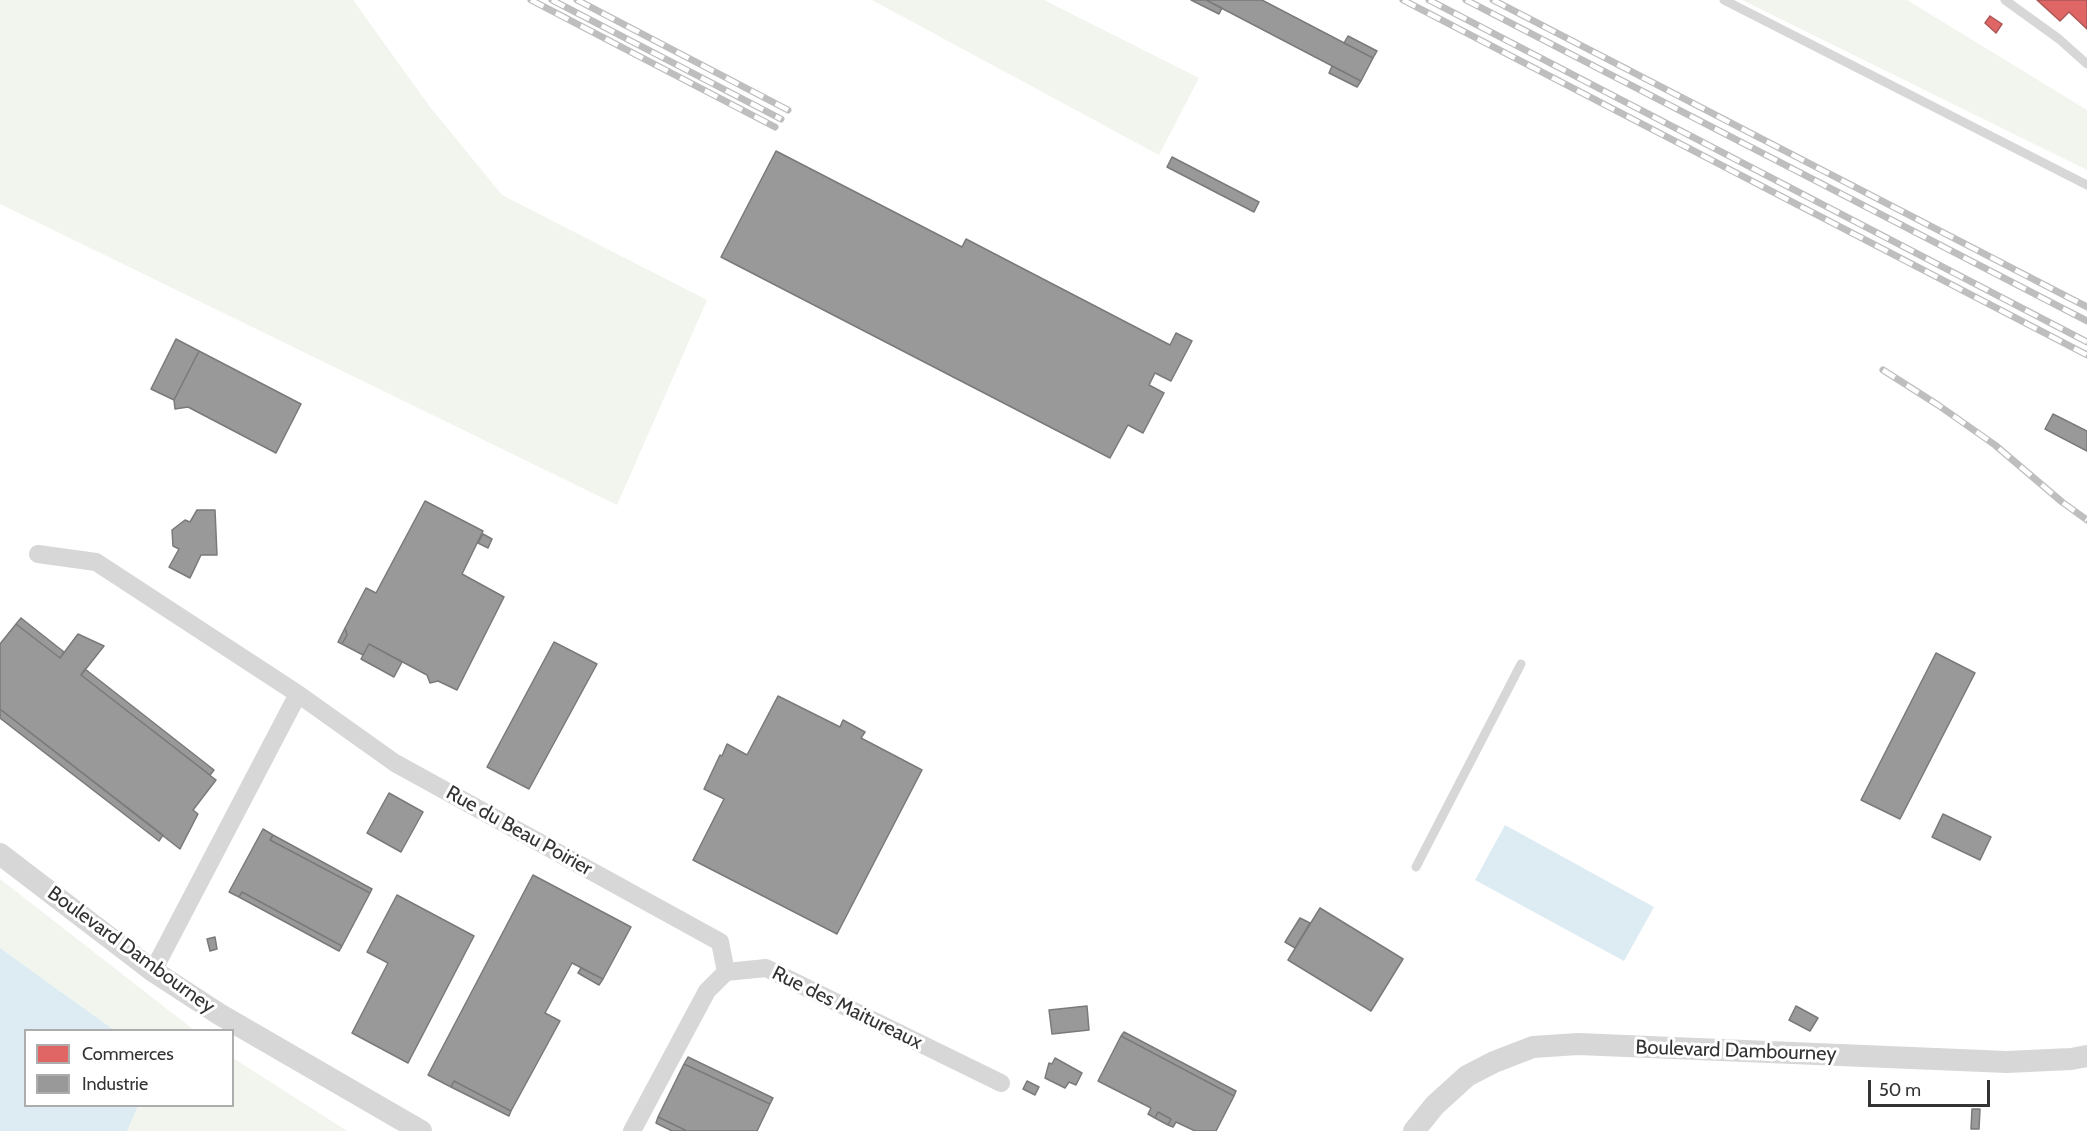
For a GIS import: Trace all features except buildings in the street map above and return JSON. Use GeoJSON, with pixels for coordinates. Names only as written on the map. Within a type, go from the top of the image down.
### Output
{"type":"FeatureCollection","features":[{"type":"Feature","properties":{"kind":"street","name":"Rue du Beau Poirier"},"geometry":{"type":"LineString","coordinates":[[38,554],[96,562],[298,694],[395,763],[720,942],[726,972]]}},
{"type":"Feature","properties":{"kind":"street"},"geometry":{"type":"LineString","coordinates":[[153,971],[298,694]]}},
{"type":"Feature","properties":{"kind":"street","name":"Boulevard Dambourney"},"geometry":{"type":"LineString","coordinates":[[0,854],[153,971],[219,1014],[421,1131]]}},
{"type":"Feature","properties":{"kind":"street","name":"Rue des Maitureaux"},"geometry":{"type":"LineString","coordinates":[[726,972],[766,968],[1001,1083]]}},
{"type":"Feature","properties":{"kind":"street"},"geometry":{"type":"LineString","coordinates":[[632,1131],[707,991],[726,972]]}},
{"type":"Feature","properties":{"kind":"street","name":"Boulevard Dambourney"},"geometry":{"type":"LineString","coordinates":[[1414,1131],[1435,1105],[1467,1076],[1494,1062],[1533,1047],[1578,1044],[2007,1062],[2087,1056]]}},
{"type":"Feature","properties":{"kind":"lane"},"geometry":{"type":"LineString","coordinates":[[1724,0],[2087,185]]}},
{"type":"Feature","properties":{"kind":"lane"},"geometry":{"type":"LineString","coordinates":[[2005,0],[2059,39],[2087,64]]}},
{"type":"Feature","properties":{"kind":"lane"},"geometry":{"type":"LineString","coordinates":[[1416,867],[1521,664]]}},
{"type":"Feature","properties":{"kind":"shaded area"},"geometry":{"type":"Polygon","coordinates":[[[0,0],[353,0],[430,107],[502,195],[707,300],[617,505],[0,204],[0,0]]]}},
{"type":"Feature","properties":{"kind":"shaded area"},"geometry":{"type":"Polygon","coordinates":[[[872,0],[1044,0],[1199,78],[1159,155],[872,0]]]}},
{"type":"Feature","properties":{"kind":"shaded area"},"geometry":{"type":"Polygon","coordinates":[[[1742,0],[1907,0],[2087,110],[2087,170],[1742,0]]]}},
{"type":"Feature","properties":{"kind":"shaded area"},"geometry":{"type":"Polygon","coordinates":[[[1505,825],[1654,907],[1624,961],[1475,880],[1505,825]]]}},
{"type":"Feature","properties":{"kind":"shaded area"},"geometry":{"type":"Polygon","coordinates":[[[0,879],[193,1029],[113,1029],[0,948],[0,879]]]}},
{"type":"Feature","properties":{"kind":"shaded area"},"geometry":{"type":"Polygon","coordinates":[[[0,948],[113,1029],[24,1029],[24,1107],[138,1107],[127,1131],[0,1131],[0,948]]]}},
{"type":"Feature","properties":{"kind":"shaded area"},"geometry":{"type":"Polygon","coordinates":[[[234,1059],[347,1131],[127,1131],[138,1107],[234,1107],[234,1059]]]}},
{"type":"Feature","properties":{"kind":"railway"},"geometry":{"type":"LineString","coordinates":[[531,0],[775,127]]}},
{"type":"Feature","properties":{"kind":"railway"},"geometry":{"type":"LineString","coordinates":[[552,0],[781,119]]}},
{"type":"Feature","properties":{"kind":"railway"},"geometry":{"type":"LineString","coordinates":[[577,0],[788,110]]}},
{"type":"Feature","properties":{"kind":"railway"},"geometry":{"type":"LineString","coordinates":[[1403,0],[2087,355]]}},
{"type":"Feature","properties":{"kind":"railway"},"geometry":{"type":"LineString","coordinates":[[1429,0],[2087,342]]}},
{"type":"Feature","properties":{"kind":"railway"},"geometry":{"type":"LineString","coordinates":[[1466,0],[2087,321]]}},
{"type":"Feature","properties":{"kind":"railway"},"geometry":{"type":"LineString","coordinates":[[1493,0],[2087,307]]}},
{"type":"Feature","properties":{"kind":"railway"},"geometry":{"type":"LineString","coordinates":[[1883,370],[1995,445],[2062,502],[2087,520]]}}]}
